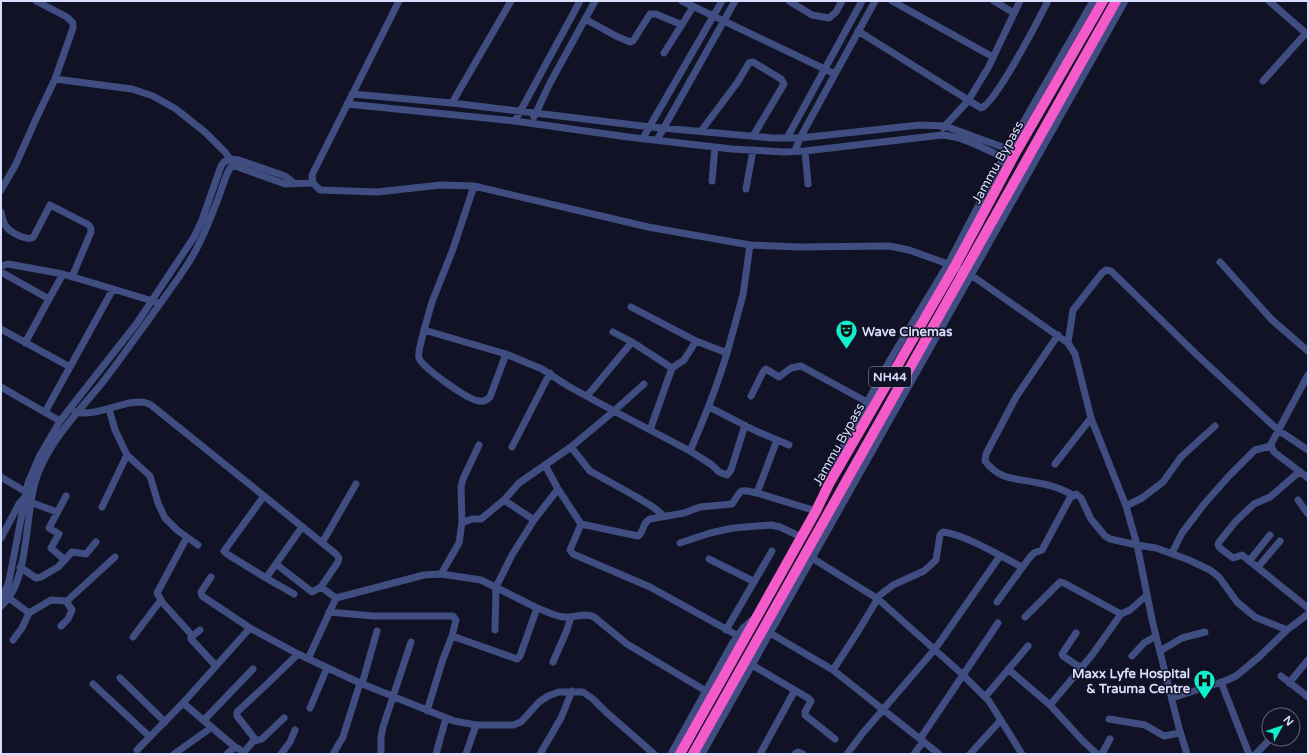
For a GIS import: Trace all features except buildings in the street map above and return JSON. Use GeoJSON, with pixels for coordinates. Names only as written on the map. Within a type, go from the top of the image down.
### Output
{"type":"FeatureCollection","features":[{"type":"Feature","properties":{"kind":"highway","name":"Jammu Bypass"},"geometry":{"type":"LineString","coordinates":[[680,754],[741,638],[757,616],[816,511],[829,484],[951,265],[1010,155],[1103,1]]}},
{"type":"Feature","properties":{"kind":"highway","name":"Jammu Bypass"},"geometry":{"type":"LineString","coordinates":[[693,754],[967,273],[1116,1]]}},
{"type":"Feature","properties":{"kind":"street"},"geometry":{"type":"LineString","coordinates":[[1,190],[16,164],[56,77],[73,28],[73,23],[67,17],[36,1]]}},
{"type":"Feature","properties":{"kind":"street"},"geometry":{"type":"LineString","coordinates":[[399,1],[312,175],[313,183],[320,190],[377,192],[442,185],[474,186],[648,227],[750,245],[889,246],[908,250],[951,265],[967,273],[1068,343],[1077,360],[1091,418],[1126,506],[1137,545],[1156,636],[1184,753]]}},
{"type":"Feature","properties":{"kind":"street"},"geometry":{"type":"LineString","coordinates":[[452,103],[511,1]]}},
{"type":"Feature","properties":{"kind":"street"},"geometry":{"type":"LineString","coordinates":[[515,121],[580,1]]}},
{"type":"Feature","properties":{"kind":"street"},"geometry":{"type":"LineString","coordinates":[[531,123],[550,83],[595,1]]}},
{"type":"Feature","properties":{"kind":"street"},"geometry":{"type":"LineString","coordinates":[[682,1],[835,74]]}},
{"type":"Feature","properties":{"kind":"street"},"geometry":{"type":"LineString","coordinates":[[643,138],[651,127],[722,1]]}},
{"type":"Feature","properties":{"kind":"street"},"geometry":{"type":"LineString","coordinates":[[657,140],[735,1]]}},
{"type":"Feature","properties":{"kind":"street"},"geometry":{"type":"LineString","coordinates":[[789,1],[812,15],[829,18],[836,12],[842,1]]}},
{"type":"Feature","properties":{"kind":"street"},"geometry":{"type":"LineString","coordinates":[[788,138],[862,1]]}},
{"type":"Feature","properties":{"kind":"street"},"geometry":{"type":"LineString","coordinates":[[795,152],[800,138],[874,1]]}},
{"type":"Feature","properties":{"kind":"street"},"geometry":{"type":"LineString","coordinates":[[892,1],[994,57]]}},
{"type":"Feature","properties":{"kind":"street"},"geometry":{"type":"LineString","coordinates":[[994,1],[1014,13]]}},
{"type":"Feature","properties":{"kind":"street"},"geometry":{"type":"LineString","coordinates":[[936,135],[968,101],[994,57],[1020,1]]}},
{"type":"Feature","properties":{"kind":"street"},"geometry":{"type":"LineString","coordinates":[[858,32],[979,108],[983,108],[1002,83],[1048,1]]}},
{"type":"Feature","properties":{"kind":"street"},"geometry":{"type":"LineString","coordinates":[[1010,155],[1093,1]]}},
{"type":"Feature","properties":{"kind":"street"},"geometry":{"type":"LineString","coordinates":[[702,754],[812,558],[967,273],[1125,1]]}},
{"type":"Feature","properties":{"kind":"street"},"geometry":{"type":"LineString","coordinates":[[1263,81],[1307,34],[1269,1]]}},
{"type":"Feature","properties":{"kind":"street"},"geometry":{"type":"LineString","coordinates":[[664,53],[693,7]]}},
{"type":"Feature","properties":{"kind":"street"},"geometry":{"type":"LineString","coordinates":[[585,19],[630,42],[633,41],[650,14],[656,14],[682,25]]}},
{"type":"Feature","properties":{"kind":"street"},"geometry":{"type":"LineString","coordinates":[[701,131],[737,83],[749,64],[753,62],[782,79],[784,84],[753,136]]}},
{"type":"Feature","properties":{"kind":"street"},"geometry":{"type":"LineString","coordinates":[[56,77],[132,90],[153,96],[176,109],[206,133],[230,159],[233,166],[285,184],[313,183]]}},
{"type":"Feature","properties":{"kind":"street"},"geometry":{"type":"LineString","coordinates":[[352,94],[452,103],[651,127],[788,138],[920,125],[945,126],[1010,155]]}},
{"type":"Feature","properties":{"kind":"street"},"geometry":{"type":"LineString","coordinates":[[347,104],[515,121],[657,140],[753,150],[795,152],[936,135],[955,137],[1010,155]]}},
{"type":"Feature","properties":{"kind":"street"},"geometry":{"type":"LineString","coordinates":[[712,181],[715,147]]}},
{"type":"Feature","properties":{"kind":"street"},"geometry":{"type":"LineString","coordinates":[[746,189],[753,150]]}},
{"type":"Feature","properties":{"kind":"street"},"geometry":{"type":"LineString","coordinates":[[806,151],[808,184]]}},
{"type":"Feature","properties":{"kind":"street"},"geometry":{"type":"LineString","coordinates":[[1,606],[9,581],[32,472],[47,441],[60,421],[153,301],[194,237],[202,220],[221,166],[224,162],[230,159],[239,160],[285,176],[294,183]]}},
{"type":"Feature","properties":{"kind":"street"},"geometry":{"type":"LineString","coordinates":[[3,596],[14,588],[28,528],[28,496],[49,450],[77,412],[113,369],[188,264],[206,229],[229,170],[233,166]]}},
{"type":"Feature","properties":{"kind":"street"},"geometry":{"type":"LineString","coordinates":[[474,186],[453,249],[432,302],[418,354],[422,362],[448,384],[480,402],[487,400],[490,397],[506,354]]}},
{"type":"Feature","properties":{"kind":"street"},"geometry":{"type":"LineString","coordinates":[[1,212],[5,225],[12,232],[29,239],[34,236],[50,205],[88,224],[92,229],[73,273]]}},
{"type":"Feature","properties":{"kind":"street"},"geometry":{"type":"LineString","coordinates":[[690,451],[702,427],[727,353],[743,295],[750,245]]}},
{"type":"Feature","properties":{"kind":"street"},"geometry":{"type":"LineString","coordinates":[[1220,262],[1272,320],[1308,350]]}},
{"type":"Feature","properties":{"kind":"street"},"geometry":{"type":"LineString","coordinates":[[1,266],[8,264],[63,274],[73,273],[113,289],[160,303]]}},
{"type":"Feature","properties":{"kind":"street"},"geometry":{"type":"LineString","coordinates":[[829,484],[834,465],[890,360],[951,265]]}},
{"type":"Feature","properties":{"kind":"street"},"geometry":{"type":"LineString","coordinates":[[1068,343],[1071,319],[1076,305],[1102,273],[1106,270],[1111,271],[1196,354],[1278,430],[1308,450]]}},
{"type":"Feature","properties":{"kind":"street"},"geometry":{"type":"LineString","coordinates":[[1,272],[49,299]]}},
{"type":"Feature","properties":{"kind":"street"},"geometry":{"type":"LineString","coordinates":[[25,343],[63,274]]}},
{"type":"Feature","properties":{"kind":"street"},"geometry":{"type":"LineString","coordinates":[[45,412],[113,289]]}},
{"type":"Feature","properties":{"kind":"street"},"geometry":{"type":"LineString","coordinates":[[630,306],[696,341],[727,353]]}},
{"type":"Feature","properties":{"kind":"street"},"geometry":{"type":"LineString","coordinates":[[1,329],[70,367]]}},
{"type":"Feature","properties":{"kind":"street"},"geometry":{"type":"LineString","coordinates":[[424,330],[506,354],[550,373],[568,386],[690,451],[713,466],[719,472],[727,475],[731,470],[745,425]]}},
{"type":"Feature","properties":{"kind":"street"},"geometry":{"type":"LineString","coordinates":[[613,332],[632,342],[672,368]]}},
{"type":"Feature","properties":{"kind":"street"},"geometry":{"type":"LineString","coordinates":[[1058,335],[1016,397],[986,454],[984,461],[992,469],[1004,477],[1055,487],[1073,495],[1076,494],[1081,498],[1090,519],[1105,536],[1110,539],[1156,548],[1172,553],[1215,573],[1237,602],[1255,617],[1287,630]]}},
{"type":"Feature","properties":{"kind":"street"},"geometry":{"type":"LineString","coordinates":[[650,430],[672,368],[684,360],[696,341]]}},
{"type":"Feature","properties":{"kind":"street"},"geometry":{"type":"LineString","coordinates":[[587,396],[632,342]]}},
{"type":"Feature","properties":{"kind":"street"},"geometry":{"type":"LineString","coordinates":[[104,364],[113,369]]}},
{"type":"Feature","properties":{"kind":"street"},"geometry":{"type":"LineString","coordinates":[[751,396],[765,370],[768,369],[779,377],[791,368],[801,366],[867,402]]}},
{"type":"Feature","properties":{"kind":"street"},"geometry":{"type":"LineString","coordinates":[[512,446],[550,373]]}},
{"type":"Feature","properties":{"kind":"street"},"geometry":{"type":"LineString","coordinates":[[1271,446],[1308,375]]}},
{"type":"Feature","properties":{"kind":"street"},"geometry":{"type":"LineString","coordinates":[[462,523],[472,519],[481,520],[504,500],[523,480],[570,447],[644,384]]}},
{"type":"Feature","properties":{"kind":"street"},"geometry":{"type":"LineString","coordinates":[[1,386],[60,421]]}},
{"type":"Feature","properties":{"kind":"street"},"geometry":{"type":"LineString","coordinates":[[69,410],[91,413],[138,401],[151,405],[336,554],[339,558],[338,562],[321,587],[314,592],[276,564]]}},
{"type":"Feature","properties":{"kind":"street"},"geometry":{"type":"LineString","coordinates":[[709,407],[789,445]]}},
{"type":"Feature","properties":{"kind":"street"},"geometry":{"type":"LineString","coordinates":[[108,409],[115,430],[127,455],[150,476],[158,503],[165,518],[174,528],[198,545]]}},
{"type":"Feature","properties":{"kind":"street"},"geometry":{"type":"LineString","coordinates":[[1055,464],[1091,418]]}},
{"type":"Feature","properties":{"kind":"street"},"geometry":{"type":"LineString","coordinates":[[1126,506],[1142,498],[1163,482],[1181,457],[1215,426]]}},
{"type":"Feature","properties":{"kind":"street"},"geometry":{"type":"LineString","coordinates":[[757,493],[777,440]]}},
{"type":"Feature","properties":{"kind":"street"},"geometry":{"type":"LineString","coordinates":[[441,574],[459,543],[462,523],[461,487],[463,479],[479,445]]}},
{"type":"Feature","properties":{"kind":"street"},"geometry":{"type":"LineString","coordinates":[[1271,446],[1274,452],[1308,478]]}},
{"type":"Feature","properties":{"kind":"street"},"geometry":{"type":"LineString","coordinates":[[1172,553],[1182,532],[1229,476],[1255,450],[1271,446]]}},
{"type":"Feature","properties":{"kind":"street"},"geometry":{"type":"LineString","coordinates":[[570,447],[590,471],[635,496],[664,516]]}},
{"type":"Feature","properties":{"kind":"street"},"geometry":{"type":"LineString","coordinates":[[102,508],[127,455]]}},
{"type":"Feature","properties":{"kind":"street"},"geometry":{"type":"LineString","coordinates":[[545,465],[558,489],[581,524],[638,536],[640,535],[644,524],[648,520],[684,513],[700,507],[732,504],[739,492],[742,490],[757,493],[816,511]]}},
{"type":"Feature","properties":{"kind":"street"},"geometry":{"type":"LineString","coordinates":[[1299,472],[1270,497],[1254,504],[1236,521],[1218,545],[1233,558],[1242,555],[1250,560],[1308,608]]}},
{"type":"Feature","properties":{"kind":"street"},"geometry":{"type":"LineString","coordinates":[[1,477],[28,496],[57,512]]}},
{"type":"Feature","properties":{"kind":"street"},"geometry":{"type":"LineString","coordinates":[[322,543],[356,484]]}},
{"type":"Feature","properties":{"kind":"street"},"geometry":{"type":"LineString","coordinates":[[495,630],[496,587],[512,556],[534,520],[558,489]]}},
{"type":"Feature","properties":{"kind":"street"},"geometry":{"type":"LineString","coordinates":[[997,602],[1033,554],[1042,550],[1073,495]]}},
{"type":"Feature","properties":{"kind":"street"},"geometry":{"type":"LineString","coordinates":[[1,538],[19,504],[28,496]]}},
{"type":"Feature","properties":{"kind":"street"},"geometry":{"type":"LineString","coordinates":[[65,560],[51,548],[59,534],[49,528],[66,496]]}},
{"type":"Feature","properties":{"kind":"street"},"geometry":{"type":"LineString","coordinates":[[264,496],[224,551],[294,594]]}},
{"type":"Feature","properties":{"kind":"street"},"geometry":{"type":"LineString","coordinates":[[504,500],[534,520]]}},
{"type":"Feature","properties":{"kind":"street"},"geometry":{"type":"LineString","coordinates":[[1298,500],[1308,514]]}},
{"type":"Feature","properties":{"kind":"street"},"geometry":{"type":"LineString","coordinates":[[581,524],[570,550],[573,554],[650,587],[741,638],[706,691],[670,754]]}},
{"type":"Feature","properties":{"kind":"street"},"geometry":{"type":"LineString","coordinates":[[680,543],[710,533],[733,528],[771,525],[780,527],[801,537]]}},
{"type":"Feature","properties":{"kind":"street"},"geometry":{"type":"LineString","coordinates":[[266,578],[302,527]]}},
{"type":"Feature","properties":{"kind":"street"},"geometry":{"type":"LineString","coordinates":[[833,670],[878,599],[886,590],[924,571],[936,560],[940,535],[943,532],[955,535],[1022,567]]}},
{"type":"Feature","properties":{"kind":"street"},"geometry":{"type":"LineString","coordinates":[[1250,560],[1270,535]]}},
{"type":"Feature","properties":{"kind":"street"},"geometry":{"type":"LineString","coordinates":[[186,537],[158,590],[158,595],[160,600],[189,632]]}},
{"type":"Feature","properties":{"kind":"street"},"geometry":{"type":"LineString","coordinates":[[1258,567],[1280,541]]}},
{"type":"Feature","properties":{"kind":"street"},"geometry":{"type":"LineString","coordinates":[[20,567],[33,576],[39,578],[56,569],[72,552],[86,554],[96,542]]}},
{"type":"Feature","properties":{"kind":"street"},"geometry":{"type":"LineString","coordinates":[[726,630],[753,581],[772,551]]}},
{"type":"Feature","properties":{"kind":"street"},"geometry":{"type":"LineString","coordinates":[[847,754],[862,734],[935,650],[981,581],[1000,556]]}},
{"type":"Feature","properties":{"kind":"street"},"geometry":{"type":"LineString","coordinates":[[14,640],[29,613],[51,600],[68,600],[115,557]]}},
{"type":"Feature","properties":{"kind":"street"},"geometry":{"type":"LineString","coordinates":[[812,558],[878,599],[962,674],[985,697],[1022,754]]}},
{"type":"Feature","properties":{"kind":"street"},"geometry":{"type":"LineString","coordinates":[[710,559],[753,581]]}},
{"type":"Feature","properties":{"kind":"street"},"geometry":{"type":"LineString","coordinates":[[308,659],[336,598],[424,575],[441,574],[476,579],[496,587],[537,608],[560,616],[571,617],[582,614],[594,617],[627,644],[706,691]]}},
{"type":"Feature","properties":{"kind":"street"},"geometry":{"type":"LineString","coordinates":[[211,577],[201,592],[202,596],[250,628],[327,668],[428,711],[446,718],[476,725],[508,726],[517,724],[548,696],[560,692],[572,691],[587,694],[654,754]]}},
{"type":"Feature","properties":{"kind":"street"},"geometry":{"type":"LineString","coordinates":[[1026,617],[1060,582],[1121,614]]}},
{"type":"Feature","properties":{"kind":"street"},"geometry":{"type":"LineString","coordinates":[[321,587],[336,598]]}},
{"type":"Feature","properties":{"kind":"street"},"geometry":{"type":"LineString","coordinates":[[1050,706],[1081,668],[1121,614],[1130,610],[1147,595]]}},
{"type":"Feature","properties":{"kind":"street"},"geometry":{"type":"LineString","coordinates":[[3,596],[29,613]]}},
{"type":"Feature","properties":{"kind":"street"},"geometry":{"type":"LineString","coordinates":[[133,637],[160,600]]}},
{"type":"Feature","properties":{"kind":"street"},"geometry":{"type":"LineString","coordinates":[[61,626],[68,619],[72,610],[66,601]]}},
{"type":"Feature","properties":{"kind":"street"},"geometry":{"type":"LineString","coordinates":[[452,636],[517,659],[520,656],[537,608]]}},
{"type":"Feature","properties":{"kind":"street"},"geometry":{"type":"LineString","coordinates":[[329,612],[373,616],[453,616],[456,620],[452,636],[443,659],[428,711]]}},
{"type":"Feature","properties":{"kind":"street"},"geometry":{"type":"LineString","coordinates":[[1172,698],[1236,676],[1259,657],[1287,630],[1308,614]]}},
{"type":"Feature","properties":{"kind":"street"},"geometry":{"type":"LineString","coordinates":[[553,662],[571,617]]}},
{"type":"Feature","properties":{"kind":"street"},"geometry":{"type":"LineString","coordinates":[[914,754],[962,674],[998,623]]}},
{"type":"Feature","properties":{"kind":"street"},"geometry":{"type":"LineString","coordinates":[[137,750],[183,703],[250,628]]}},
{"type":"Feature","properties":{"kind":"street"},"geometry":{"type":"LineString","coordinates":[[200,630],[191,636],[191,638],[216,666]]}},
{"type":"Feature","properties":{"kind":"street"},"geometry":{"type":"LineString","coordinates":[[334,754],[344,737],[377,631]]}},
{"type":"Feature","properties":{"kind":"street"},"geometry":{"type":"LineString","coordinates":[[1160,651],[1182,638],[1205,632]]}},
{"type":"Feature","properties":{"kind":"street"},"geometry":{"type":"LineString","coordinates":[[770,633],[833,670],[938,754]]}},
{"type":"Feature","properties":{"kind":"street"},"geometry":{"type":"LineString","coordinates":[[1076,633],[1062,654],[1081,668]]}},
{"type":"Feature","properties":{"kind":"street"},"geometry":{"type":"LineString","coordinates":[[1132,656],[1144,643],[1156,636]]}},
{"type":"Feature","properties":{"kind":"street"},"geometry":{"type":"LineString","coordinates":[[381,754],[380,744],[382,732],[411,642]]}},
{"type":"Feature","properties":{"kind":"street"},"geometry":{"type":"LineString","coordinates":[[985,697],[1028,646]]}},
{"type":"Feature","properties":{"kind":"street"},"geometry":{"type":"LineString","coordinates":[[255,741],[255,738],[237,716],[236,712],[298,654]]}},
{"type":"Feature","properties":{"kind":"street"},"geometry":{"type":"LineString","coordinates":[[1289,683],[1308,660]]}},
{"type":"Feature","properties":{"kind":"street"},"geometry":{"type":"LineString","coordinates":[[752,665],[810,700],[805,715],[835,739]]}},
{"type":"Feature","properties":{"kind":"street"},"geometry":{"type":"LineString","coordinates":[[310,708],[327,668]]}},
{"type":"Feature","properties":{"kind":"street"},"geometry":{"type":"LineString","coordinates":[[204,720],[253,669]]}},
{"type":"Feature","properties":{"kind":"street"},"geometry":{"type":"LineString","coordinates":[[1008,669],[1050,706],[1097,754]]}},
{"type":"Feature","properties":{"kind":"street"},"geometry":{"type":"LineString","coordinates":[[1281,676],[1308,697]]}},
{"type":"Feature","properties":{"kind":"street"},"geometry":{"type":"LineString","coordinates":[[120,678],[165,722]]}},
{"type":"Feature","properties":{"kind":"street"},"geometry":{"type":"LineString","coordinates":[[1222,682],[1250,754]]}},
{"type":"Feature","properties":{"kind":"street"},"geometry":{"type":"LineString","coordinates":[[93,684],[150,737]]}},
{"type":"Feature","properties":{"kind":"street"},"geometry":{"type":"LineString","coordinates":[[760,754],[795,690]]}},
{"type":"Feature","properties":{"kind":"street"},"geometry":{"type":"LineString","coordinates":[[540,754],[561,718],[572,691]]}},
{"type":"Feature","properties":{"kind":"street"},"geometry":{"type":"LineString","coordinates":[[183,703],[235,747],[246,753],[255,741],[262,739],[284,718]]}},
{"type":"Feature","properties":{"kind":"street"},"geometry":{"type":"LineString","coordinates":[[436,754],[446,718]]}},
{"type":"Feature","properties":{"kind":"street"},"geometry":{"type":"LineString","coordinates":[[1109,718],[1145,725],[1164,736],[1180,733]]}},
{"type":"Feature","properties":{"kind":"street"},"geometry":{"type":"LineString","coordinates":[[970,754],[1000,721]]}},
{"type":"Feature","properties":{"kind":"street"},"geometry":{"type":"LineString","coordinates":[[466,754],[476,725]]}},
{"type":"Feature","properties":{"kind":"street"},"geometry":{"type":"LineString","coordinates":[[174,754],[212,727]]}},
{"type":"Feature","properties":{"kind":"street"},"geometry":{"type":"LineString","coordinates":[[280,754],[290,742],[294,730]]}},
{"type":"Feature","properties":{"kind":"street"},"geometry":{"type":"LineString","coordinates":[[1102,754],[1110,740]]}},
{"type":"Feature","properties":{"kind":"street"},"geometry":{"type":"LineString","coordinates":[[227,754],[235,747]]}},
{"type":"Feature","properties":{"kind":"street"},"geometry":{"type":"LineString","coordinates":[[795,754],[798,752],[803,754]]}},
{"type":"Feature","properties":{"kind":"place","name":"Wave Cinemas"},"geometry":{"type":"Point","coordinates":[847,350]}},
{"type":"Feature","properties":{"kind":"place","name":"Maxx Lyfe Hospital & Trauma Centre"},"geometry":{"type":"Point","coordinates":[1205,700]}}]}
